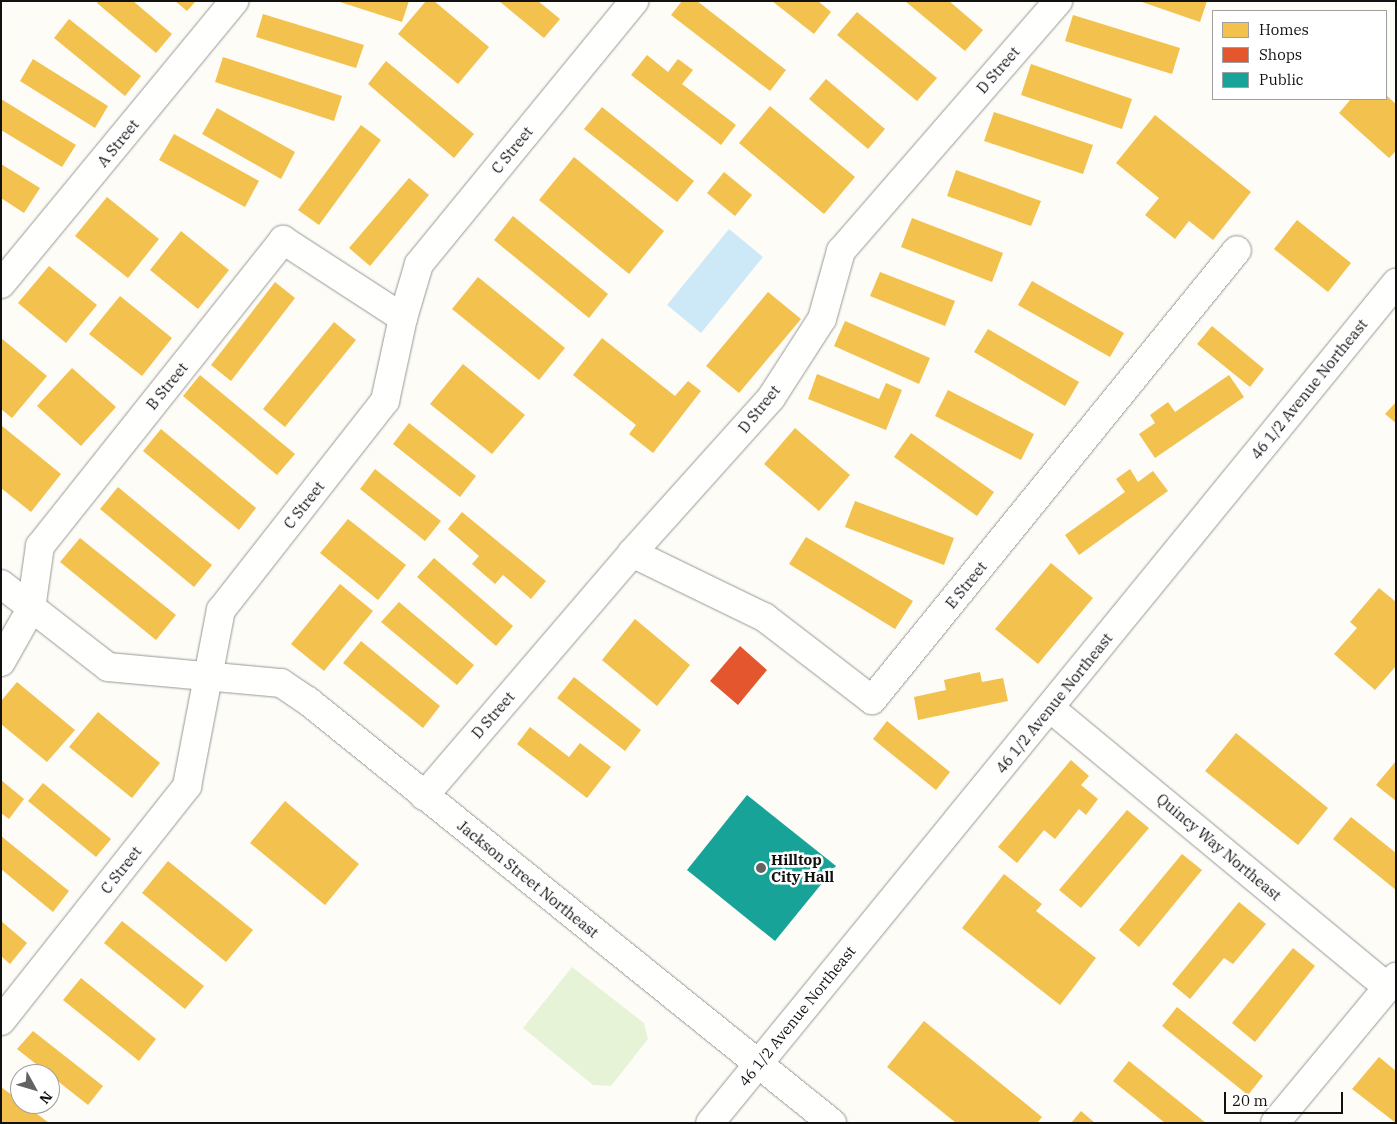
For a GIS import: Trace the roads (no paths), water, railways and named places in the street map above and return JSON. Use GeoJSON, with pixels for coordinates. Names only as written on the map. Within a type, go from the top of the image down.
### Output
{"type":"FeatureCollection","features":[{"type":"Feature","properties":{"kind":"street","name":"A Street"},"geometry":{"type":"LineString","coordinates":[[1,284],[234,1]]}},
{"type":"Feature","properties":{"kind":"street","name":"C Street"},"geometry":{"type":"LineString","coordinates":[[1,1021],[187,786],[221,610],[385,401],[403,318],[419,264],[634,1]]}},
{"type":"Feature","properties":{"kind":"street","name":"D Street"},"geometry":{"type":"LineString","coordinates":[[424,796],[632,553],[771,398],[822,319],[841,251],[1058,1]]}},
{"type":"Feature","properties":{"kind":"street","name":"B Street"},"geometry":{"type":"LineString","coordinates":[[1,662],[31,608],[40,546],[283,240],[403,318]]}},
{"type":"Feature","properties":{"kind":"street","name":"E Street"},"geometry":{"type":"LineString","coordinates":[[632,553],[764,617],[872,700],[1237,250]]}},
{"type":"Feature","properties":{"kind":"street","name":"46 1/2 Avenue Northeast"},"geometry":{"type":"LineString","coordinates":[[710,1123],[1396,283]]}},
{"type":"Feature","properties":{"kind":"street","name":"Jackson Street Northeast"},"geometry":{"type":"LineString","coordinates":[[1,584],[108,667],[281,682],[308,701],[832,1123]]}},
{"type":"Feature","properties":{"kind":"street","name":"Quincy Way Northeast"},"geometry":{"type":"LineString","coordinates":[[1050,708],[1392,982]]}},
{"type":"Feature","properties":{"kind":"street"},"geometry":{"type":"LineString","coordinates":[[1275,1123],[1392,982]]}},
{"type":"Feature","properties":{"kind":"water"},"geometry":{"type":"Polygon","coordinates":[[[729,229],[763,257],[701,333],[667,305],[729,229]]]}},
{"type":"Feature","properties":{"kind":"place","name":"Hilltop City Hall"},"geometry":{"type":"Point","coordinates":[761,868]}}]}
